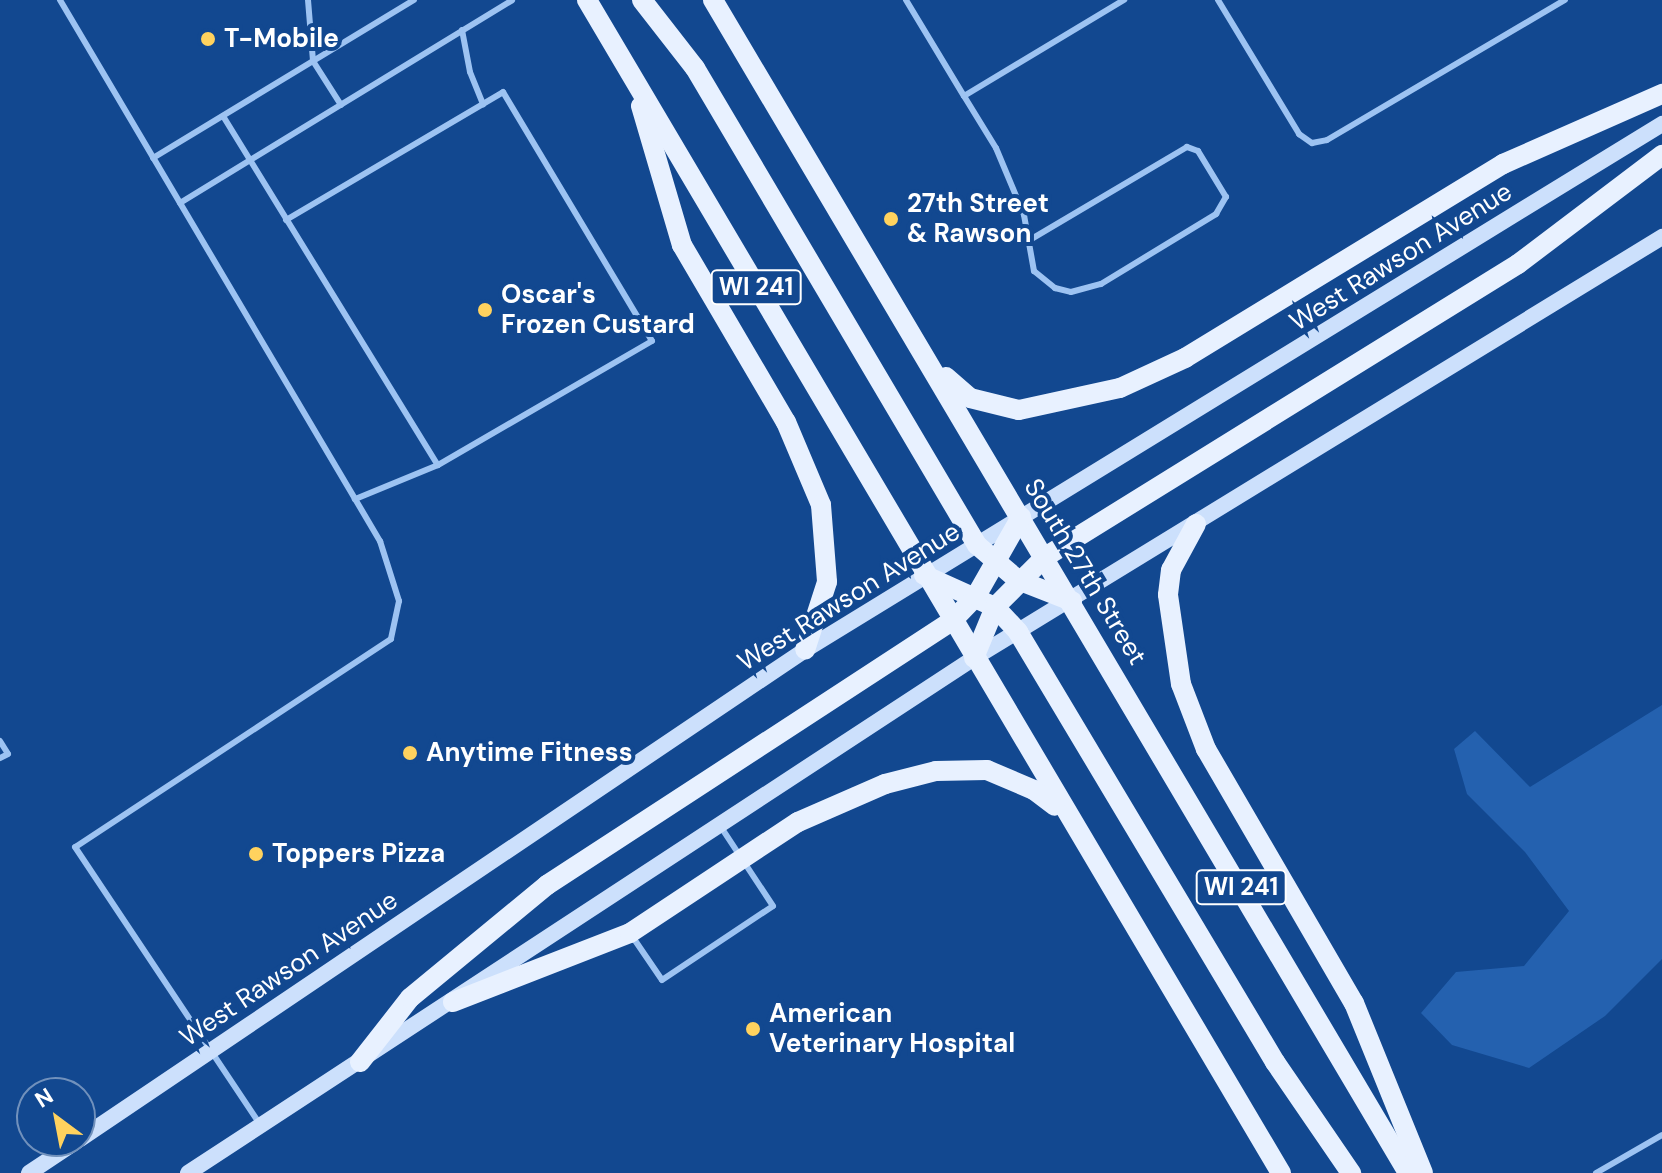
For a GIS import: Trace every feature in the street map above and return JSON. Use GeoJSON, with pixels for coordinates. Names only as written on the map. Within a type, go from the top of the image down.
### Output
{"type":"FeatureCollection","features":[{"type":"Feature","properties":{"kind":"main road","name":"WI 241"},"geometry":{"type":"LineString","coordinates":[[587,0],[1065,814],[1281,1173]]}},
{"type":"Feature","properties":{"kind":"main road"},"geometry":{"type":"LineString","coordinates":[[642,0],[695,68],[977,545],[996,565],[1018,580],[1072,601]]}},
{"type":"Feature","properties":{"kind":"main road","name":"South 27th Street"},"geometry":{"type":"LineString","coordinates":[[713,0],[934,367],[1408,1173]]}},
{"type":"Feature","properties":{"kind":"main road"},"geometry":{"type":"LineString","coordinates":[[631,76],[682,245],[786,422],[821,505],[827,582],[805,650]]}},
{"type":"Feature","properties":{"kind":"main road"},"geometry":{"type":"LineString","coordinates":[[934,367],[970,398],[994,407],[1051,406],[1120,388],[1185,358],[1503,164],[1662,94]]}},
{"type":"Feature","properties":{"kind":"main road","name":"West Rawson Avenue"},"geometry":{"type":"LineString","coordinates":[[96,1128],[805,650],[1662,124]]}},
{"type":"Feature","properties":{"kind":"main road"},"geometry":{"type":"LineString","coordinates":[[974,658],[995,607],[1018,580],[1045,557],[1518,264],[1662,155]]}},
{"type":"Feature","properties":{"kind":"main road"},"geometry":{"type":"LineString","coordinates":[[188,1173],[974,658],[1072,601],[1662,237]]}},
{"type":"Feature","properties":{"kind":"main road"},"geometry":{"type":"LineString","coordinates":[[360,1062],[410,998],[547,885],[952,621],[976,596],[1021,517]]}},
{"type":"Feature","properties":{"kind":"main road"},"geometry":{"type":"LineString","coordinates":[[1196,524],[1171,570],[1168,595],[1181,684],[1206,749],[1354,1003],[1423,1173]]}},
{"type":"Feature","properties":{"kind":"main road"},"geometry":{"type":"LineString","coordinates":[[924,575],[995,607],[1018,632],[1275,1062],[1351,1173]]}},
{"type":"Feature","properties":{"kind":"main road"},"geometry":{"type":"LineString","coordinates":[[453,1002],[630,933],[742,859],[839,801],[936,771],[987,770],[1034,790],[1065,814]]}},
{"type":"Feature","properties":{"kind":"main road","name":"West Rawson Avenue"},"geometry":{"type":"LineString","coordinates":[[29,1173],[53,1157]]}},
{"type":"Feature","properties":{"kind":"lane"},"geometry":{"type":"LineString","coordinates":[[60,0],[380,541],[399,601],[391,639],[75,847],[261,1126]]}},
{"type":"Feature","properties":{"kind":"lane"},"geometry":{"type":"LineString","coordinates":[[308,0],[313,61],[341,105]]}},
{"type":"Feature","properties":{"kind":"lane"},"geometry":{"type":"LineString","coordinates":[[153,158],[414,0]]}},
{"type":"Feature","properties":{"kind":"lane"},"geometry":{"type":"LineString","coordinates":[[180,203],[512,0]]}},
{"type":"Feature","properties":{"kind":"lane"},"geometry":{"type":"LineString","coordinates":[[906,0],[996,148],[1030,240],[1029,258],[1043,283],[1085,290],[1216,214],[1226,197],[1198,151],[1187,147],[1030,240]]}},
{"type":"Feature","properties":{"kind":"lane"},"geometry":{"type":"LineString","coordinates":[[964,96],[1124,0]]}},
{"type":"Feature","properties":{"kind":"lane"},"geometry":{"type":"LineString","coordinates":[[1218,0],[1299,134],[1312,143],[1327,140],[1565,0]]}},
{"type":"Feature","properties":{"kind":"lane"},"geometry":{"type":"LineString","coordinates":[[462,30],[470,72],[483,104]]}},
{"type":"Feature","properties":{"kind":"lane"},"geometry":{"type":"LineString","coordinates":[[286,220],[503,92],[652,341],[438,465],[355,499]]}},
{"type":"Feature","properties":{"kind":"lane"},"geometry":{"type":"LineString","coordinates":[[223,116],[438,465]]}},
{"type":"Feature","properties":{"kind":"lane"},"geometry":{"type":"LineString","coordinates":[[0,741],[8,754],[0,758]]}},
{"type":"Feature","properties":{"kind":"lane"},"geometry":{"type":"LineString","coordinates":[[630,933],[662,980],[773,906],[721,826]]}},
{"type":"Feature","properties":{"kind":"lane"},"geometry":{"type":"LineString","coordinates":[[1596,1173],[1662,1135]]}},
{"type":"Feature","properties":{"kind":"shaded area"},"geometry":{"type":"Polygon","coordinates":[[[1662,705],[1662,959],[1605,1016],[1529,1068],[1452,1045],[1421,1013],[1456,972],[1524,966],[1569,911],[1525,852],[1467,794],[1454,749],[1475,731],[1530,787],[1662,705]]]}},
{"type":"Feature","properties":{"kind":"place","name":"T-Mobile"},"geometry":{"type":"Point","coordinates":[208,39]}},
{"type":"Feature","properties":{"kind":"place","name":"27th Street & Rawson"},"geometry":{"type":"Point","coordinates":[891,219]}},
{"type":"Feature","properties":{"kind":"place","name":"Oscar's Frozen Custard"},"geometry":{"type":"Point","coordinates":[485,310]}},
{"type":"Feature","properties":{"kind":"place","name":"Anytime Fitness"},"geometry":{"type":"Point","coordinates":[410,753]}},
{"type":"Feature","properties":{"kind":"place","name":"Toppers Pizza"},"geometry":{"type":"Point","coordinates":[256,854]}},
{"type":"Feature","properties":{"kind":"place","name":"American Veterinary Hospital"},"geometry":{"type":"Point","coordinates":[753,1029]}}]}
